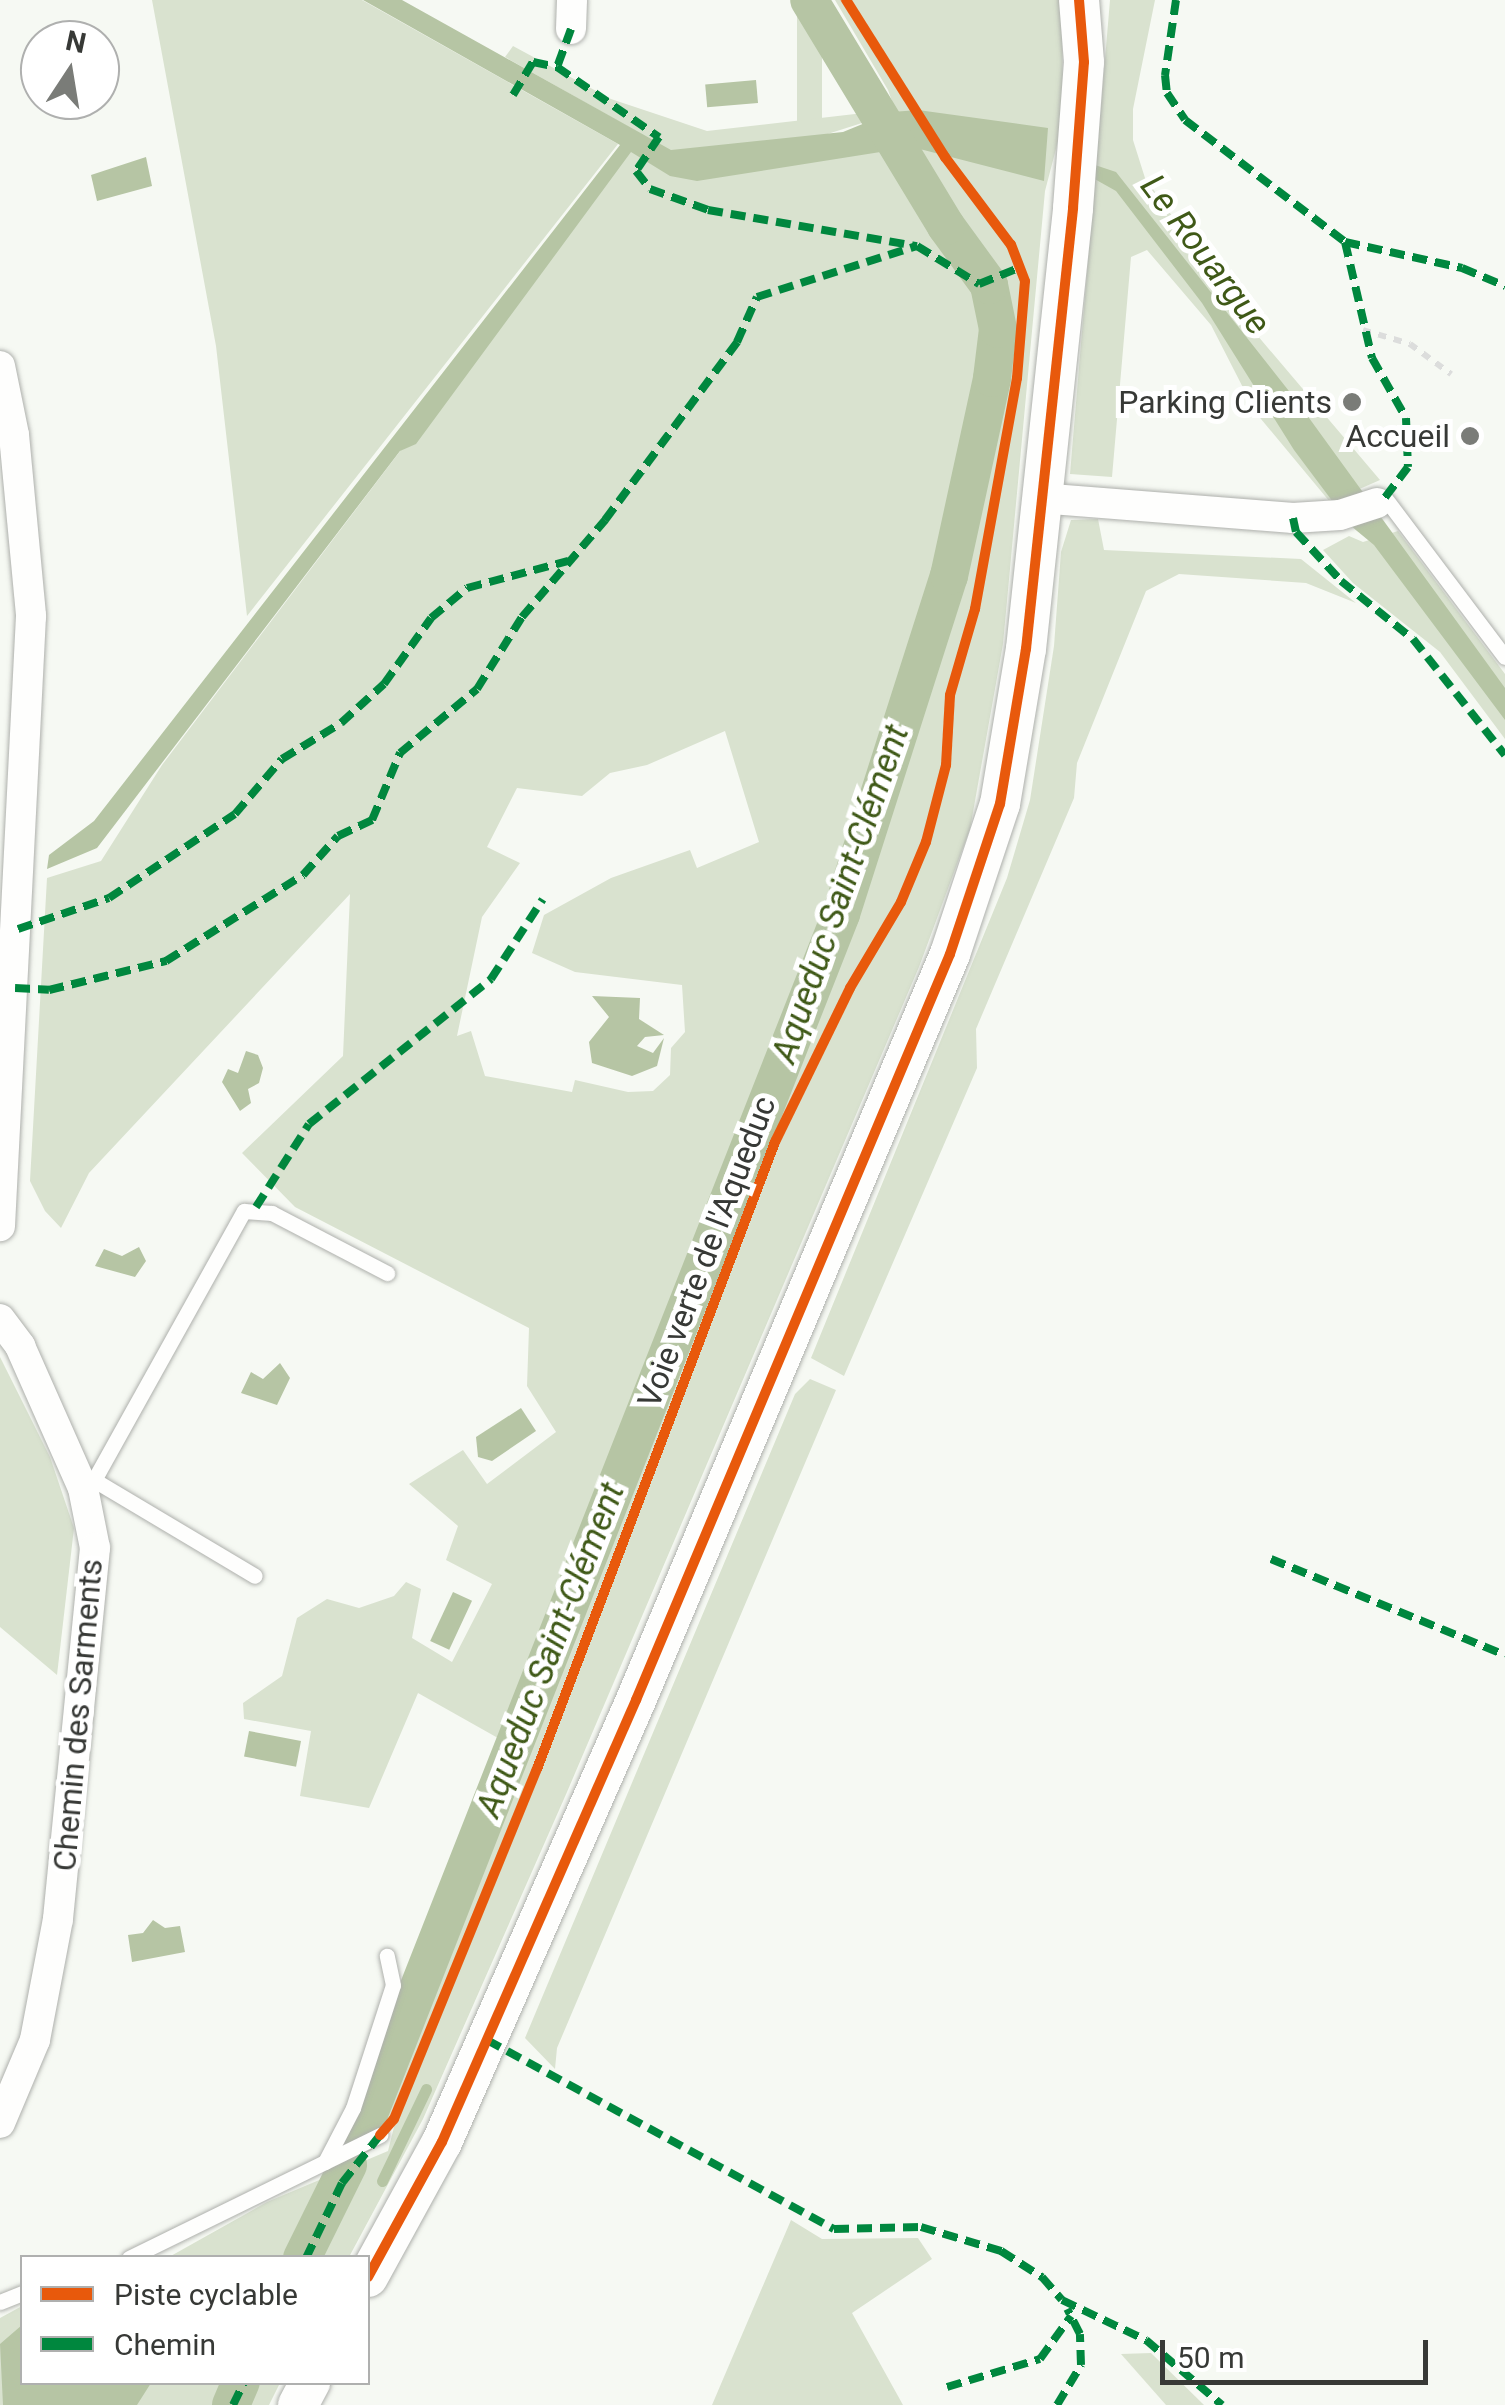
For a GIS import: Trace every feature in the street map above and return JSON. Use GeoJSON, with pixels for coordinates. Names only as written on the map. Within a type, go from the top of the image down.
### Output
{"type":"FeatureCollection","features":[{"type":"Feature","properties":{"kind":"street"},"geometry":{"type":"LineString","coordinates":[[1079,0],[1084,62]]}},
{"type":"Feature","properties":{"kind":"street"},"geometry":{"type":"LineString","coordinates":[[370,2272],[442,2142],[950,954],[1000,804],[1011,750],[1073,208],[1084,62],[1096,0]]}},
{"type":"Feature","properties":{"kind":"street"},"geometry":{"type":"LineString","coordinates":[[0,366],[14,435],[31,616],[4,1070],[0,1226]]}},
{"type":"Feature","properties":{"kind":"street"},"geometry":{"type":"LineString","coordinates":[[1039,498],[1292,518],[1340,515],[1378,503]]}},
{"type":"Feature","properties":{"kind":"street","name":"Chemin des Sarments"},"geometry":{"type":"LineString","coordinates":[[0,1319],[20,1346],[88,1484],[95,1548],[58,1919],[35,2040],[0,2123]]}},
{"type":"Feature","properties":{"kind":"lane"},"geometry":{"type":"LineString","coordinates":[[1378,503],[1386,498],[1505,657]]}},
{"type":"Feature","properties":{"kind":"lane"},"geometry":{"type":"LineString","coordinates":[[255,1576],[88,1484],[244,1211],[272,1213],[387,1272]]}},
{"type":"Feature","properties":{"kind":"lane"},"geometry":{"type":"LineString","coordinates":[[325,2162],[353,2108],[393,1985],[386,1956]]}},
{"type":"Feature","properties":{"kind":"lane"},"geometry":{"type":"LineString","coordinates":[[136,2255],[380,2135]]}},
{"type":"Feature","properties":{"kind":"path"},"geometry":{"type":"LineString","coordinates":[[1363,330],[1410,344],[1450,374]]}},
{"type":"Feature","properties":{"kind":"shaded area"},"geometry":{"type":"Polygon","coordinates":[[[152,0],[362,0],[618,144],[247,616],[216,346],[152,0]]]}},
{"type":"Feature","properties":{"kind":"shaded area"},"geometry":{"type":"Polygon","coordinates":[[[363,0],[402,0],[671,150],[843,132],[892,112],[918,110],[1048,128],[1044,181],[912,147],[697,181],[670,176],[631,152],[416,444],[400,451],[97,848],[47,869],[49,855],[94,821],[620,145],[363,0]]]}},
{"type":"Feature","properties":{"kind":"shaded area"},"geometry":{"type":"Polygon","coordinates":[[[797,0],[822,0],[822,132],[797,132],[797,0]]]}},
{"type":"Feature","properties":{"kind":"shaded area"},"geometry":{"type":"Polygon","coordinates":[[[835,0],[1062,0],[1063,122],[1045,191],[1003,644],[970,829],[919,967],[567,1792],[423,2119],[350,2255],[173,2255],[267,2202],[388,2151],[395,2123],[358,2130],[482,1831],[505,1742],[418,1693],[369,1808],[300,1796],[311,1731],[244,1719],[243,1703],[282,1676],[297,1618],[327,1599],[359,1608],[394,1596],[406,1582],[421,1589],[412,1638],[452,1662],[492,1584],[446,1560],[458,1526],[409,1484],[463,1450],[487,1484],[556,1432],[527,1386],[529,1328],[295,1207],[242,1153],[343,1056],[350,894],[89,1173],[61,1228],[45,1211],[30,1181],[47,878],[101,861],[162,765],[630,148],[689,175],[906,140],[888,90],[835,0]],[[725,731],[647,765],[610,773],[582,796],[517,788],[487,847],[520,863],[482,917],[457,1036],[471,1031],[485,1076],[572,1092],[575,1080],[628,1092],[653,1091],[670,1075],[671,1048],[685,1032],[682,985],[575,972],[532,953],[544,915],[611,878],[690,850],[697,868],[759,842],[725,731]]]}},
{"type":"Feature","properties":{"kind":"shaded area"},"geometry":{"type":"Polygon","coordinates":[[[1110,0],[1155,0],[1133,109],[1133,140],[1145,178],[1257,335],[1380,480],[1330,502],[1256,413],[1211,325],[1147,250],[1131,257],[1112,477],[1070,474],[1110,0]]]}},
{"type":"Feature","properties":{"kind":"shaded area"},"geometry":{"type":"Polygon","coordinates":[[[513,46],[611,99],[707,131],[881,111],[884,116],[815,138],[671,151],[505,57],[513,46]]]}},
{"type":"Feature","properties":{"kind":"shaded area"},"geometry":{"type":"Polygon","coordinates":[[[756,80],[758,103],[707,107],[705,84],[756,80]]]}},
{"type":"Feature","properties":{"kind":"shaded area"},"geometry":{"type":"Polygon","coordinates":[[[146,157],[152,186],[97,201],[91,175],[146,157]]]}},
{"type":"Feature","properties":{"kind":"shaded area"},"geometry":{"type":"Polygon","coordinates":[[[1092,164],[1116,172],[1296,400],[1505,688],[1505,720],[1374,545],[1351,526],[1294,450],[1202,303],[1116,191],[1091,177],[1092,164]]]}},
{"type":"Feature","properties":{"kind":"shaded area"},"geometry":{"type":"Polygon","coordinates":[[[1098,519],[1104,550],[1301,559],[1356,603],[1306,583],[1179,574],[1146,591],[1077,763],[1074,798],[976,1029],[977,1068],[844,1376],[811,1358],[1007,878],[1030,800],[1054,646],[1061,552],[1071,520],[1098,519]]]}},
{"type":"Feature","properties":{"kind":"shaded area"},"geometry":{"type":"Polygon","coordinates":[[[1398,531],[1505,674],[1505,739],[1440,652],[1353,583],[1323,550],[1349,536],[1363,542],[1398,531]]]}},
{"type":"Feature","properties":{"kind":"shaded area"},"geometry":{"type":"Polygon","coordinates":[[[592,996],[640,998],[639,1019],[664,1035],[645,1037],[637,1046],[653,1053],[664,1038],[657,1066],[632,1076],[592,1063],[589,1042],[609,1017],[592,996]]]}},
{"type":"Feature","properties":{"kind":"shaded area"},"geometry":{"type":"Polygon","coordinates":[[[246,1051],[258,1055],[263,1068],[259,1083],[248,1089],[251,1103],[240,1111],[222,1082],[228,1069],[238,1073],[246,1051]]]}},
{"type":"Feature","properties":{"kind":"shaded area"},"geometry":{"type":"Polygon","coordinates":[[[139,1247],[146,1261],[135,1277],[95,1266],[104,1249],[122,1256],[139,1247]]]}},
{"type":"Feature","properties":{"kind":"shaded area"},"geometry":{"type":"Polygon","coordinates":[[[0,1357],[50,1457],[74,1528],[57,1675],[0,1627],[0,1357]]]}},
{"type":"Feature","properties":{"kind":"shaded area"},"geometry":{"type":"Polygon","coordinates":[[[280,1363],[290,1378],[277,1405],[241,1393],[251,1372],[263,1379],[280,1363]]]}},
{"type":"Feature","properties":{"kind":"shaded area"},"geometry":{"type":"Polygon","coordinates":[[[810,1379],[836,1390],[557,2048],[555,2069],[525,2038],[795,1394],[810,1379]]]}},
{"type":"Feature","properties":{"kind":"shaded area"},"geometry":{"type":"Polygon","coordinates":[[[521,1408],[536,1431],[492,1461],[478,1457],[476,1437],[521,1408]]]}},
{"type":"Feature","properties":{"kind":"shaded area"},"geometry":{"type":"Polygon","coordinates":[[[453,1592],[472,1601],[449,1650],[430,1641],[453,1592]]]}},
{"type":"Feature","properties":{"kind":"shaded area"},"geometry":{"type":"Polygon","coordinates":[[[249,1731],[301,1741],[296,1767],[244,1757],[249,1731]]]}},
{"type":"Feature","properties":{"kind":"shaded area"},"geometry":{"type":"Polygon","coordinates":[[[153,1920],[165,1928],[180,1926],[185,1952],[132,1962],[128,1935],[143,1933],[153,1920]]]}},
{"type":"Feature","properties":{"kind":"shaded area"},"geometry":{"type":"Polygon","coordinates":[[[791,2220],[822,2239],[918,2238],[932,2259],[852,2313],[903,2405],[712,2405],[791,2220]]]}},
{"type":"Feature","properties":{"kind":"shaded area"},"geometry":{"type":"Polygon","coordinates":[[[20,2307],[20,2385],[279,2385],[269,2405],[0,2405],[0,2318],[20,2307]]]}},
{"type":"Feature","properties":{"kind":"shaded area"},"geometry":{"type":"Polygon","coordinates":[[[20,2327],[20,2385],[150,2385],[137,2405],[3,2405],[0,2344],[20,2327]]]}},
{"type":"Feature","properties":{"kind":"shaded area"},"geometry":{"type":"Polygon","coordinates":[[[1151,2353],[1204,2405],[1166,2405],[1121,2354],[1151,2353]]]}},
{"type":"Feature","properties":{"kind":"waterway","name":"Aqueduc Saint-Clément"},"geometry":{"type":"LineString","coordinates":[[361,2134],[841,914],[949,576],[992,378],[998,329],[989,285],[946,226],[809,0]]}},
{"type":"Feature","properties":{"kind":"waterway"},"geometry":{"type":"LineString","coordinates":[[382,2181],[426,2089]]}},
{"type":"Feature","properties":{"kind":"waterway","name":"Aqueduc Saint-Clément"},"geometry":{"type":"LineString","coordinates":[[303,2255],[348,2165]]}},
{"type":"Feature","properties":{"kind":"waterway","name":"Aqueduc Saint-Clément"},"geometry":{"type":"LineString","coordinates":[[231,2405],[240,2385]]}},
{"type":"Feature","properties":{"kind":"marked path"},"geometry":{"type":"LineString","coordinates":[[1176,0],[1165,75],[1167,93],[1185,120],[1345,242],[1462,268],[1505,286]]}},
{"type":"Feature","properties":{"kind":"marked path"},"geometry":{"type":"LineString","coordinates":[[571,29],[557,67],[659,137],[636,171],[650,189],[708,210],[917,246],[979,284],[1021,267]]}},
{"type":"Feature","properties":{"kind":"marked path"},"geometry":{"type":"LineString","coordinates":[[513,95],[533,62],[557,67]]}},
{"type":"Feature","properties":{"kind":"marked path"},"geometry":{"type":"LineString","coordinates":[[1345,242],[1372,358],[1406,418],[1408,467],[1385,498]]}},
{"type":"Feature","properties":{"kind":"marked path"},"geometry":{"type":"LineString","coordinates":[[15,988],[49,990],[166,961],[303,875],[338,836],[372,820],[400,753],[477,689],[522,617],[605,520],[737,342],[757,297],[917,246]]}},
{"type":"Feature","properties":{"kind":"marked path"},"geometry":{"type":"LineString","coordinates":[[1293,518],[1296,532],[1341,581],[1413,639],[1505,755]]}},
{"type":"Feature","properties":{"kind":"marked path"},"geometry":{"type":"LineString","coordinates":[[18,929],[109,898],[235,814],[282,759],[341,723],[384,684],[431,618],[467,588],[568,561]]}},
{"type":"Feature","properties":{"kind":"marked path"},"geometry":{"type":"LineString","coordinates":[[256,1207],[309,1124],[491,979],[543,899]]}},
{"type":"Feature","properties":{"kind":"marked path"},"geometry":{"type":"LineString","coordinates":[[1271,1559],[1505,1655]]}},
{"type":"Feature","properties":{"kind":"marked path"},"geometry":{"type":"LineString","coordinates":[[487,2040],[834,2229],[921,2227],[1001,2251],[1042,2277],[1062,2300],[1146,2340],[1222,2405]]}},
{"type":"Feature","properties":{"kind":"marked path"},"geometry":{"type":"LineString","coordinates":[[307,2255],[342,2183],[380,2135]]}},
{"type":"Feature","properties":{"kind":"marked path"},"geometry":{"type":"LineString","coordinates":[[1057,2405],[1081,2365],[1080,2334],[1067,2309]]}},
{"type":"Feature","properties":{"kind":"marked path"},"geometry":{"type":"LineString","coordinates":[[947,2387],[1040,2359],[1071,2316]]}},
{"type":"Feature","properties":{"kind":"marked path"},"geometry":{"type":"LineString","coordinates":[[233,2405],[243,2385]]}},
{"type":"Feature","properties":{"kind":"cycle path","name":"Voie verte de l'Aqueduc"},"geometry":{"type":"LineString","coordinates":[[380,2135],[394,2119],[537,1769],[775,1142],[850,988],[901,902],[926,842],[946,765],[950,695],[975,609],[1017,378],[1025,281],[1011,245],[945,157],[846,0]]}},
{"type":"Feature","properties":{"kind":"cycle path"},"geometry":{"type":"LineString","coordinates":[[370,2273],[442,2142],[636,1700],[950,954],[1000,804],[1026,649],[1073,208],[1084,62],[1079,0]]}},
{"type":"Feature","properties":{"kind":"place","name":"Parking Clients"},"geometry":{"type":"Point","coordinates":[1352,402]}},
{"type":"Feature","properties":{"kind":"place","name":"Accueil"},"geometry":{"type":"Point","coordinates":[1470,436]}},
{"type":"Feature","properties":{"kind":"water label","name":"Le Rouargue"},"geometry":{"type":"Point","coordinates":[1205,255]}}]}
